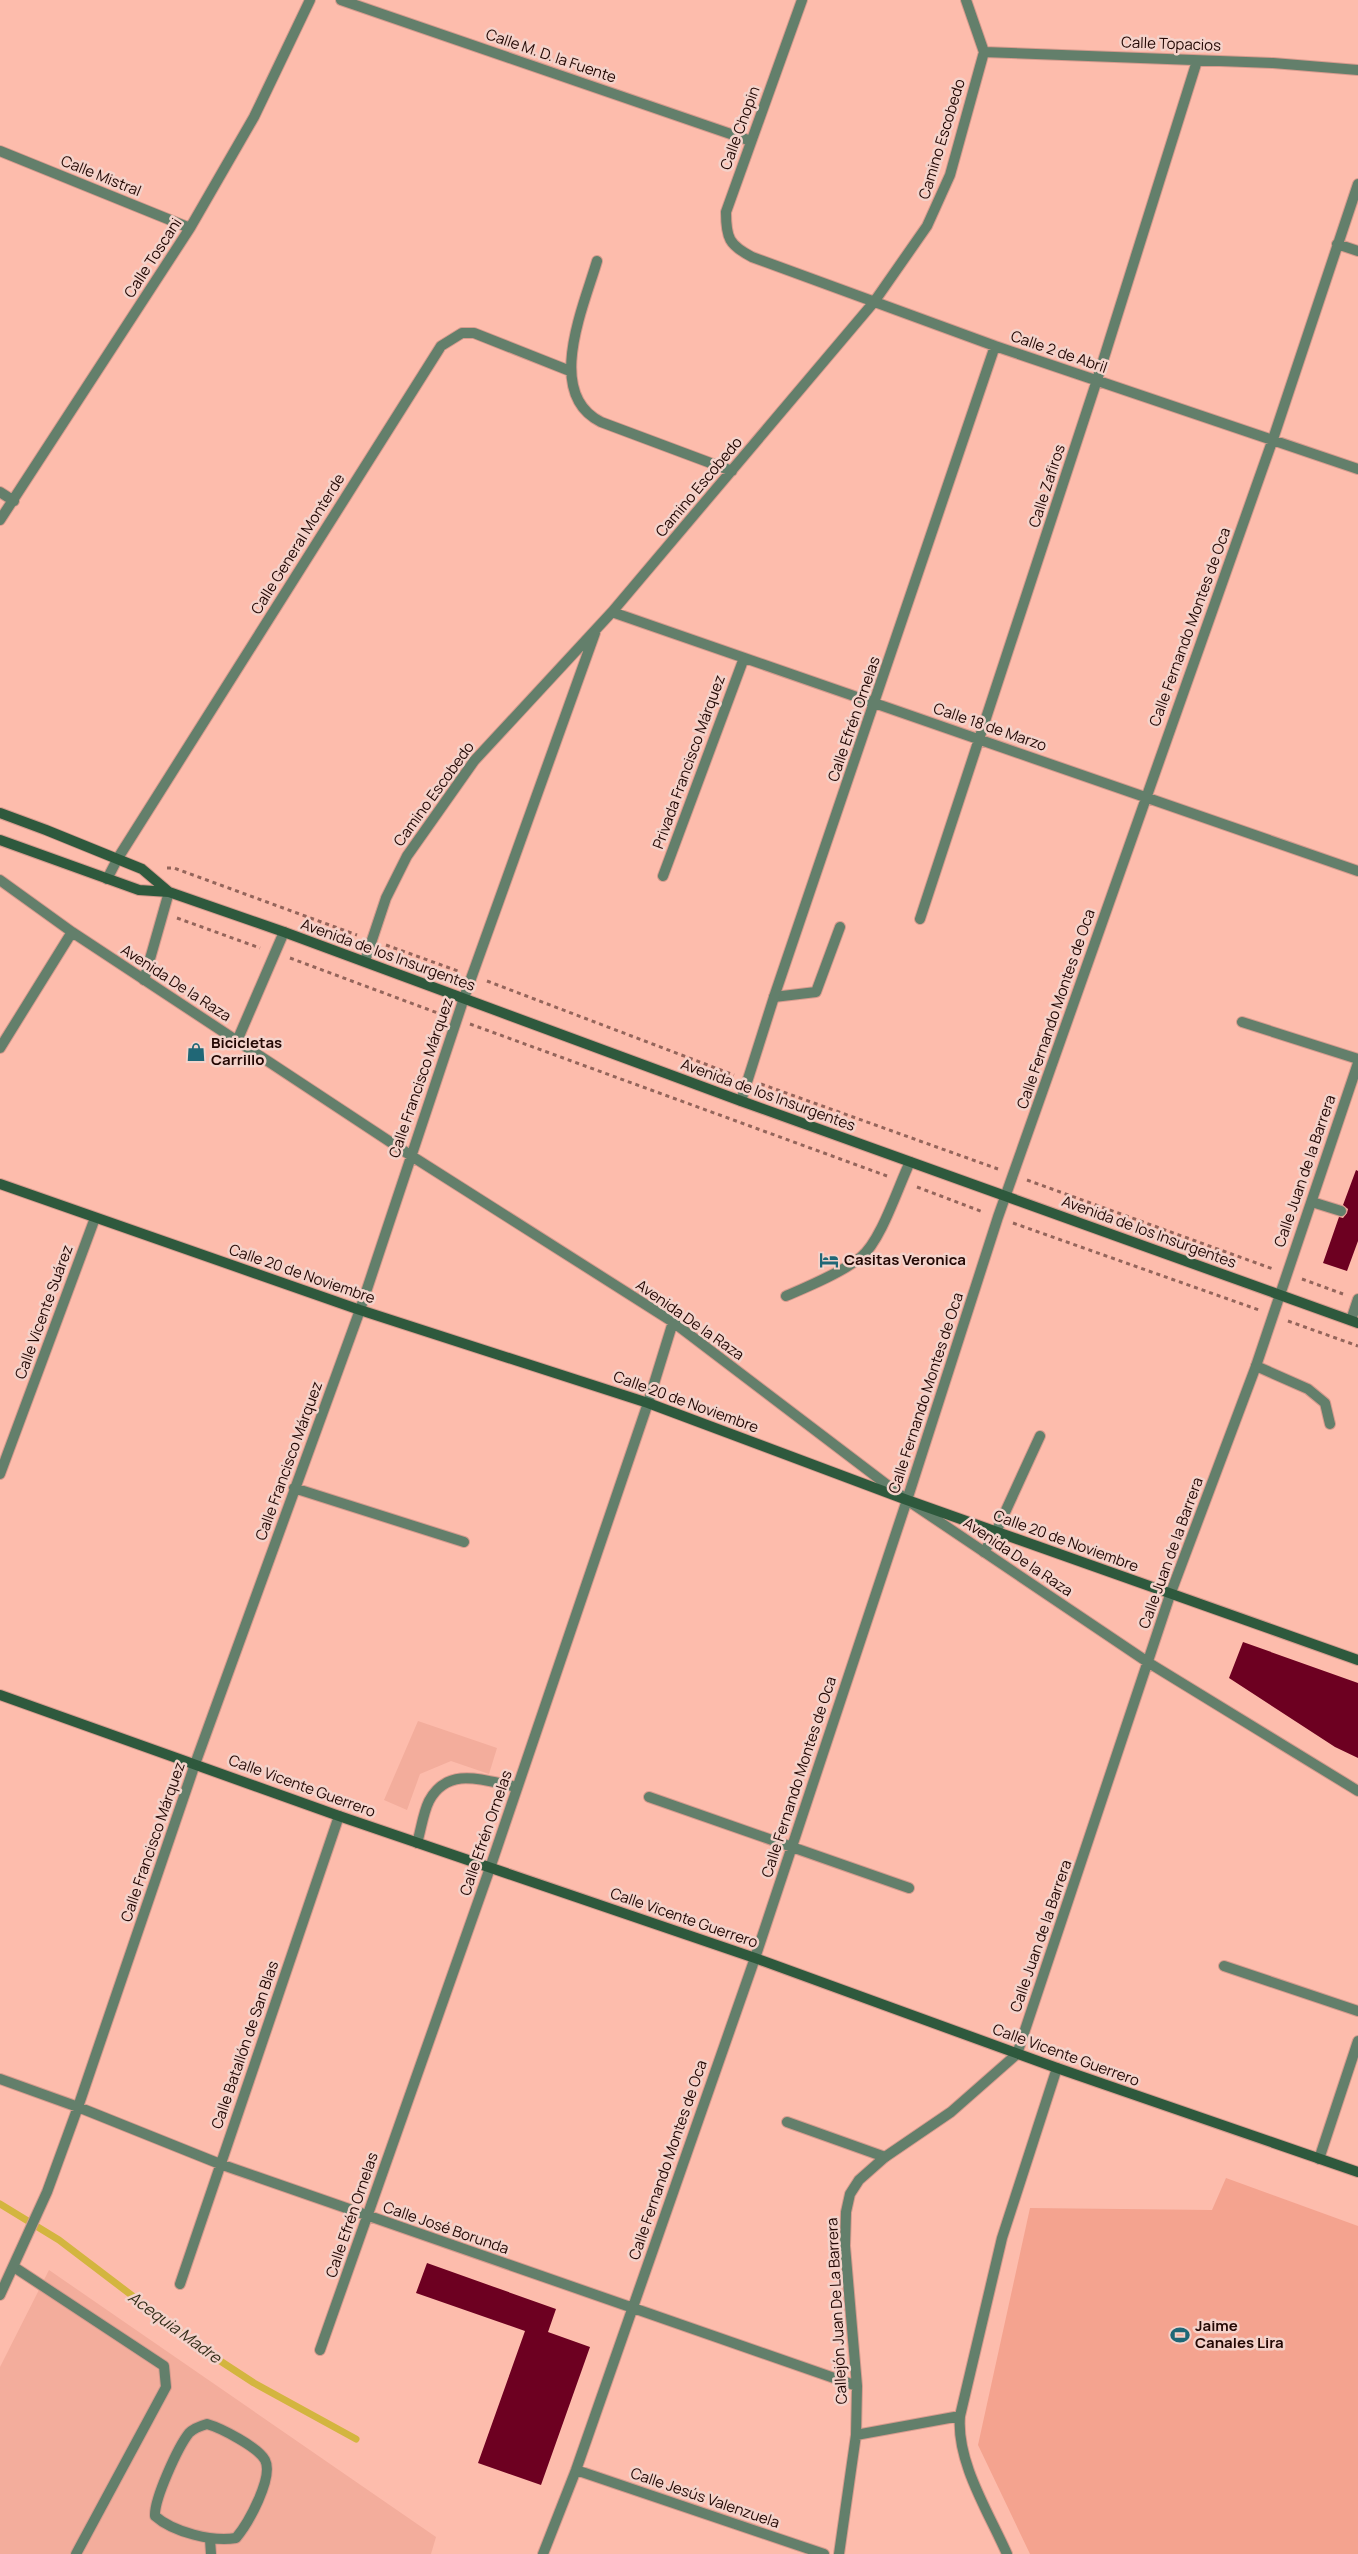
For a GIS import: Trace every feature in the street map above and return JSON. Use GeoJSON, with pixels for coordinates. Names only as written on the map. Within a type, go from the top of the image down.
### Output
{"type":"FeatureCollection","features":[{"type":"Feature","properties":{"kind":"main road"},"geometry":{"type":"LineString","coordinates":[[0,814],[118,858]]}},
{"type":"Feature","properties":{"kind":"main road"},"geometry":{"type":"LineString","coordinates":[[0,840],[107,879]]}},
{"type":"Feature","properties":{"kind":"main road","name":"Avenida de los Insurgentes"},"geometry":{"type":"LineString","coordinates":[[118,858],[142,869],[169,892]]}},
{"type":"Feature","properties":{"kind":"main road","name":"Avenida de los Insurgentes"},"geometry":{"type":"LineString","coordinates":[[107,879],[139,890],[169,892],[284,932],[741,1102],[1355,1321]]}},
{"type":"Feature","properties":{"kind":"main road","name":"Calle 20 de Noviembre"},"geometry":{"type":"LineString","coordinates":[[0,1184],[360,1310],[648,1403],[907,1500],[1170,1595],[1358,1660]]}},
{"type":"Feature","properties":{"kind":"main road","name":"Calle Vicente Guerrero"},"geometry":{"type":"LineString","coordinates":[[0,1695],[339,1816],[755,1958],[1017,2054],[1358,2172]]}},
{"type":"Feature","properties":{"kind":"street","name":"Calle Toscani"},"geometry":{"type":"LineString","coordinates":[[0,520],[190,228],[254,117],[310,0]]}},
{"type":"Feature","properties":{"kind":"street","name":"Calle M. D. la Fuente"},"geometry":{"type":"LineString","coordinates":[[341,0],[752,140]]}},
{"type":"Feature","properties":{"kind":"street","name":"Calle Chopin"},"geometry":{"type":"LineString","coordinates":[[752,257],[737,249],[728,239],[726,212],[802,0]]}},
{"type":"Feature","properties":{"kind":"street"},"geometry":{"type":"LineString","coordinates":[[966,0],[984,52]]}},
{"type":"Feature","properties":{"kind":"street","name":"Calle Topacios"},"geometry":{"type":"LineString","coordinates":[[984,52],[1328,66],[1358,70]]}},
{"type":"Feature","properties":{"kind":"street","name":"Camino Escobedo"},"geometry":{"type":"LineString","coordinates":[[364,961],[386,898],[407,856],[474,761],[595,633],[874,302],[927,226],[940,202],[950,175],[984,52]]}},
{"type":"Feature","properties":{"kind":"street","name":"Calle Zafiros"},"geometry":{"type":"LineString","coordinates":[[920,919],[1097,380],[1197,61]]}},
{"type":"Feature","properties":{"kind":"street","name":"Calle Mistral"},"geometry":{"type":"LineString","coordinates":[[0,150],[190,228]]}},
{"type":"Feature","properties":{"kind":"street","name":"Calle Fernando Montes de Oca"},"geometry":{"type":"LineString","coordinates":[[543,2554],[576,2470],[631,2308],[755,1958],[907,1500],[998,1217],[1273,439],[1358,184]]}},
{"type":"Feature","properties":{"kind":"street"},"geometry":{"type":"LineString","coordinates":[[1337,244],[1358,251]]}},
{"type":"Feature","properties":{"kind":"street","name":"Calle 2 de Abril"},"geometry":{"type":"LineString","coordinates":[[752,257],[995,346],[1358,469]]}},
{"type":"Feature","properties":{"kind":"street"},"geometry":{"type":"LineString","coordinates":[[597,262],[575,336],[570,371],[575,396],[588,416],[732,471]]}},
{"type":"Feature","properties":{"kind":"street","name":"Calle General Monterde"},"geometry":{"type":"LineString","coordinates":[[107,879],[118,858],[441,346],[462,333],[474,333],[570,371]]}},
{"type":"Feature","properties":{"kind":"street","name":"Calle Efrén Ornelas"},"geometry":{"type":"LineString","coordinates":[[741,1102],[774,997],[995,346]]}},
{"type":"Feature","properties":{"kind":"street"},"geometry":{"type":"LineString","coordinates":[[0,492],[14,501]]}},
{"type":"Feature","properties":{"kind":"street","name":"Calle 18 de Marzo"},"geometry":{"type":"LineString","coordinates":[[612,612],[1358,871]]}},
{"type":"Feature","properties":{"kind":"street","name":"Calle Francisco Márquez"},"geometry":{"type":"LineString","coordinates":[[0,2295],[48,2192],[195,1764],[360,1310],[410,1155],[464,998],[595,633]]}},
{"type":"Feature","properties":{"kind":"street","name":"Privada Francisco Márquez"},"geometry":{"type":"LineString","coordinates":[[663,876],[744,658]]}},
{"type":"Feature","properties":{"kind":"street","name":"Avenida De la Raza"},"geometry":{"type":"LineString","coordinates":[[0,880],[72,932],[410,1155],[673,1322],[907,1500],[1149,1663],[1358,1791]]}},
{"type":"Feature","properties":{"kind":"street"},"geometry":{"type":"LineString","coordinates":[[144,980],[169,892]]}},
{"type":"Feature","properties":{"kind":"street"},"geometry":{"type":"LineString","coordinates":[[774,997],[816,992],[840,927]]}},
{"type":"Feature","properties":{"kind":"street"},"geometry":{"type":"LineString","coordinates":[[0,1048],[72,932]]}},
{"type":"Feature","properties":{"kind":"street"},"geometry":{"type":"LineString","coordinates":[[237,1041],[284,932]]}},
{"type":"Feature","properties":{"kind":"street"},"geometry":{"type":"LineString","coordinates":[[1242,1022],[1358,1059]]}},
{"type":"Feature","properties":{"kind":"street","name":"Calle Juan de la Barrera"},"geometry":{"type":"LineString","coordinates":[[1017,2054],[1149,1663],[1170,1595],[1256,1366],[1271,1315],[1312,1202],[1358,1063]]}},
{"type":"Feature","properties":{"kind":"street"},"geometry":{"type":"LineString","coordinates":[[786,1296],[813,1284],[862,1257],[883,1226],[910,1162]]}},
{"type":"Feature","properties":{"kind":"street"},"geometry":{"type":"LineString","coordinates":[[1312,1202],[1341,1211]]}},
{"type":"Feature","properties":{"kind":"street","name":"Calle Vicente Suárez"},"geometry":{"type":"LineString","coordinates":[[0,1474],[95,1218]]}},
{"type":"Feature","properties":{"kind":"street"},"geometry":{"type":"LineString","coordinates":[[1355,1321],[1358,1299]]}},
{"type":"Feature","properties":{"kind":"street","name":"Calle Efrén Ornelas"},"geometry":{"type":"LineString","coordinates":[[320,2350],[490,1868],[648,1403],[673,1322]]}},
{"type":"Feature","properties":{"kind":"street"},"geometry":{"type":"LineString","coordinates":[[1256,1366],[1308,1389],[1325,1403],[1330,1424]]}},
{"type":"Feature","properties":{"kind":"street"},"geometry":{"type":"LineString","coordinates":[[984,1552],[996,1532],[1040,1436]]}},
{"type":"Feature","properties":{"kind":"street"},"geometry":{"type":"LineString","coordinates":[[294,1488],[464,1542]]}},
{"type":"Feature","properties":{"kind":"street"},"geometry":{"type":"LineString","coordinates":[[418,1843],[429,1801],[446,1781],[466,1777],[518,1786]]}},
{"type":"Feature","properties":{"kind":"street"},"geometry":{"type":"LineString","coordinates":[[649,1797],[909,1888]]}},
{"type":"Feature","properties":{"kind":"street","name":"Calle Batallón de San Blas"},"geometry":{"type":"LineString","coordinates":[[180,2284],[339,1816]]}},
{"type":"Feature","properties":{"kind":"street"},"geometry":{"type":"LineString","coordinates":[[1224,1966],[1358,2011]]}},
{"type":"Feature","properties":{"kind":"street"},"geometry":{"type":"LineString","coordinates":[[1320,2159],[1358,2041]]}},
{"type":"Feature","properties":{"kind":"street","name":"Callejón Juan De La Barrera"},"geometry":{"type":"LineString","coordinates":[[838,2554],[856,2435],[857,2386],[845,2246],[846,2212],[850,2194],[859,2180],[885,2157],[951,2112],[1017,2054]]}},
{"type":"Feature","properties":{"kind":"street"},"geometry":{"type":"LineString","coordinates":[[1007,2554],[962,2454],[958,2433],[960,2416],[1002,2238],[1058,2068]]}},
{"type":"Feature","properties":{"kind":"street","name":"Calle José Borunda"},"geometry":{"type":"LineString","coordinates":[[0,2079],[78,2107],[220,2164],[857,2386]]}},
{"type":"Feature","properties":{"kind":"street"},"geometry":{"type":"LineString","coordinates":[[787,2122],[885,2157]]}},
{"type":"Feature","properties":{"kind":"street"},"geometry":{"type":"LineString","coordinates":[[14,2267],[164,2366],[166,2387],[76,2554]]}},
{"type":"Feature","properties":{"kind":"street"},"geometry":{"type":"LineString","coordinates":[[856,2435],[960,2416]]}},
{"type":"Feature","properties":{"kind":"street"},"geometry":{"type":"LineString","coordinates":[[206,2424],[216,2427],[256,2450],[265,2460],[268,2469],[266,2482],[241,2532],[236,2538],[210,2539],[163,2524],[154,2516],[157,2497],[189,2433],[197,2427],[206,2424]]}},
{"type":"Feature","properties":{"kind":"street","name":"Calle Jesús Valenzuela"},"geometry":{"type":"LineString","coordinates":[[576,2470],[824,2554]]}},
{"type":"Feature","properties":{"kind":"street"},"geometry":{"type":"LineString","coordinates":[[210,2539],[210,2554]]}},
{"type":"Feature","properties":{"kind":"path"},"geometry":{"type":"LineString","coordinates":[[162,913],[1358,1346]]}},
{"type":"Feature","properties":{"kind":"shaded area"},"geometry":{"type":"Polygon","coordinates":[[[418,1721],[497,1748],[489,1774],[451,1761],[420,1774],[407,1810],[384,1800],[418,1721]]]}},
{"type":"Feature","properties":{"kind":"shaded area","name":"Jaime Canales Lira"},"geometry":{"type":"Polygon","coordinates":[[[1226,2178],[1358,2226],[1358,2554],[1030,2554],[978,2445],[1030,2208],[1212,2210],[1226,2178]]]}},
{"type":"Feature","properties":{"kind":"shaded area"},"geometry":{"type":"Polygon","coordinates":[[[49,2270],[436,2537],[431,2554],[0,2554],[0,2367],[49,2270]]]}},
{"type":"Feature","properties":{"kind":"building"},"geometry":{"type":"Polygon","coordinates":[[[1356,1170],[1358,1171],[1358,1241],[1347,1271],[1323,1263],[1339,1217],[1343,1218],[1347,1213],[1348,1209],[1343,1205],[1356,1170]]]}},
{"type":"Feature","properties":{"kind":"building"},"geometry":{"type":"Polygon","coordinates":[[[1243,1642],[1358,1683],[1358,1758],[1335,1747],[1229,1678],[1243,1642]]]}},
{"type":"Feature","properties":{"kind":"building"},"geometry":{"type":"Polygon","coordinates":[[[427,2263],[556,2309],[548,2332],[590,2347],[541,2485],[478,2463],[525,2331],[416,2293],[427,2263]]]}},
{"type":"Feature","properties":{"kind":"waterway","name":"Acequia Madre"},"geometry":{"type":"LineString","coordinates":[[0,2204],[59,2240],[205,2351],[254,2383],[356,2439]]}},
{"type":"Feature","properties":{"kind":"place","name":"Bicicletas Carrillo"},"geometry":{"type":"Point","coordinates":[196,1052]}},
{"type":"Feature","properties":{"kind":"place","name":"Casitas Veronica"},"geometry":{"type":"Point","coordinates":[829,1260]}},
{"type":"Feature","properties":{"kind":"place","name":"Jaime Canales Lira"},"geometry":{"type":"Point","coordinates":[1180,2335]}}]}
